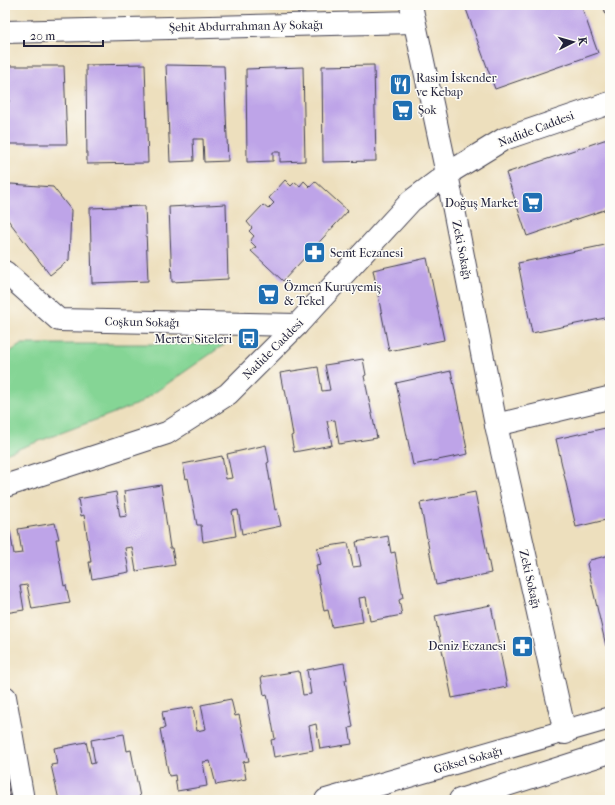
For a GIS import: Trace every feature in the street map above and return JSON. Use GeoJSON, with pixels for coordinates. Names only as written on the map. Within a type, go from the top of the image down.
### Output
{"type":"FeatureCollection","features":[{"type":"Feature","properties":{"kind":"street","name":"Şehit Abdurrahman Ay Sokağı"},"geometry":{"type":"LineString","coordinates":[[5,32],[412,14]]}},
{"type":"Feature","properties":{"kind":"street","name":"Zeki Sokağı"},"geometry":{"type":"LineString","coordinates":[[412,14],[447,174],[496,425],[565,732]]}},
{"type":"Feature","properties":{"kind":"street","name":"Nadide Caddesi"},"geometry":{"type":"LineString","coordinates":[[5,486],[167,433],[228,394],[297,325],[411,201],[447,174],[504,138],[610,103]]}},
{"type":"Feature","properties":{"kind":"street","name":"Coşkun Sokağı"},"geometry":{"type":"LineString","coordinates":[[5,272],[59,320],[297,325]]}},
{"type":"Feature","properties":{"kind":"street"},"geometry":{"type":"LineString","coordinates":[[496,425],[608,398],[610,399]]}},
{"type":"Feature","properties":{"kind":"street"},"geometry":{"type":"LineString","coordinates":[[5,697],[23,800]]}},
{"type":"Feature","properties":{"kind":"street","name":"Göksel Sokağı"},"geometry":{"type":"LineString","coordinates":[[326,800],[610,718]]}},
{"type":"Feature","properties":{"kind":"street"},"geometry":{"type":"LineString","coordinates":[[460,800],[505,793],[610,752]]}},
{"type":"Feature","properties":{"kind":"green space"},"geometry":{"type":"Polygon","coordinates":[[[22,344],[225,344],[138,404],[5,454],[5,355],[22,344]]]}},
{"type":"Feature","properties":{"kind":"building"},"geometry":{"type":"Polygon","coordinates":[[[234,5],[234,7],[191,6],[234,5]]]}},
{"type":"Feature","properties":{"kind":"building"},"geometry":{"type":"Polygon","coordinates":[[[477,5],[581,5],[598,53],[495,89],[466,9],[477,5]]]}},
{"type":"Feature","properties":{"kind":"building"},"geometry":{"type":"Polygon","coordinates":[[[603,5],[610,5],[610,28],[603,5]]]}},
{"type":"Feature","properties":{"kind":"building"},"geometry":{"type":"Polygon","coordinates":[[[145,64],[148,163],[87,164],[86,65],[145,64]]]}},
{"type":"Feature","properties":{"kind":"building"},"geometry":{"type":"Polygon","coordinates":[[[166,65],[224,66],[228,161],[204,162],[203,139],[193,139],[194,161],[170,162],[166,65]]]}},
{"type":"Feature","properties":{"kind":"building"},"geometry":{"type":"Polygon","coordinates":[[[374,65],[376,161],[323,162],[322,66],[374,65]]]}},
{"type":"Feature","properties":{"kind":"building"},"geometry":{"type":"Polygon","coordinates":[[[8,66],[64,66],[67,144],[8,144],[8,66]]]}},
{"type":"Feature","properties":{"kind":"building"},"geometry":{"type":"Polygon","coordinates":[[[303,67],[305,161],[280,162],[280,152],[273,152],[273,161],[247,162],[246,69],[303,67]]]}},
{"type":"Feature","properties":{"kind":"building"},"geometry":{"type":"Polygon","coordinates":[[[610,138],[610,208],[527,236],[506,173],[610,138]]]}},
{"type":"Feature","properties":{"kind":"building"},"geometry":{"type":"Polygon","coordinates":[[[285,180],[291,186],[295,182],[300,186],[304,181],[310,187],[315,181],[348,211],[283,281],[251,251],[256,247],[250,241],[254,236],[249,231],[252,228],[247,222],[263,205],[268,209],[274,203],[269,198],[285,180]]]}},
{"type":"Feature","properties":{"kind":"building"},"geometry":{"type":"Polygon","coordinates":[[[11,184],[53,187],[71,210],[69,260],[50,275],[5,216],[5,189],[11,184]]]}},
{"type":"Feature","properties":{"kind":"building"},"geometry":{"type":"Polygon","coordinates":[[[226,204],[228,279],[172,282],[169,207],[226,204]]]}},
{"type":"Feature","properties":{"kind":"building"},"geometry":{"type":"Polygon","coordinates":[[[145,206],[148,281],[92,283],[90,208],[145,206]]]}},
{"type":"Feature","properties":{"kind":"building"},"geometry":{"type":"Polygon","coordinates":[[[610,244],[610,317],[532,333],[518,263],[610,244]]]}},
{"type":"Feature","properties":{"kind":"building"},"geometry":{"type":"Polygon","coordinates":[[[427,258],[444,340],[389,351],[373,270],[427,258]]]}},
{"type":"Feature","properties":{"kind":"building"},"geometry":{"type":"Polygon","coordinates":[[[363,359],[366,375],[364,376],[377,438],[339,444],[335,420],[327,421],[332,445],[294,452],[291,436],[293,435],[285,389],[283,389],[280,373],[318,367],[322,391],[330,390],[325,365],[363,359]]]}},
{"type":"Feature","properties":{"kind":"building"},"geometry":{"type":"Polygon","coordinates":[[[451,371],[468,454],[413,465],[396,383],[451,371]]]}},
{"type":"Feature","properties":{"kind":"building"},"geometry":{"type":"Polygon","coordinates":[[[610,427],[610,519],[576,527],[556,439],[610,427]]]}},
{"type":"Feature","properties":{"kind":"building"},"geometry":{"type":"Polygon","coordinates":[[[266,445],[269,462],[267,463],[275,510],[277,509],[281,526],[242,534],[238,510],[232,511],[236,536],[203,542],[201,525],[197,525],[188,478],[186,479],[183,464],[222,456],[226,479],[232,478],[227,454],[266,445]]]}},
{"type":"Feature","properties":{"kind":"building"},"geometry":{"type":"Polygon","coordinates":[[[161,485],[170,548],[172,548],[175,565],[136,571],[132,547],[125,548],[129,572],[92,579],[84,515],[81,516],[78,499],[116,492],[120,517],[127,516],[124,491],[161,485]]]}},
{"type":"Feature","properties":{"kind":"building"},"geometry":{"type":"Polygon","coordinates":[[[475,492],[491,573],[436,585],[420,503],[475,492]]]}},
{"type":"Feature","properties":{"kind":"building"},"geometry":{"type":"Polygon","coordinates":[[[55,523],[59,539],[56,539],[64,586],[66,585],[70,603],[32,609],[27,585],[20,586],[24,610],[5,613],[5,531],[10,531],[14,554],[22,553],[18,529],[55,523]]]}},
{"type":"Feature","properties":{"kind":"building"},"geometry":{"type":"Polygon","coordinates":[[[388,536],[391,553],[395,552],[403,598],[399,600],[402,615],[370,621],[366,597],[359,598],[363,622],[332,627],[328,610],[324,611],[316,566],[321,565],[317,548],[348,543],[353,567],[361,566],[356,542],[388,536]]]}},
{"type":"Feature","properties":{"kind":"building"},"geometry":{"type":"Polygon","coordinates":[[[610,555],[610,648],[606,646],[587,564],[590,560],[610,555]]]}},
{"type":"Feature","properties":{"kind":"building"},"geometry":{"type":"Polygon","coordinates":[[[491,605],[507,687],[452,698],[435,616],[491,605]]]}},
{"type":"Feature","properties":{"kind":"building"},"geometry":{"type":"Polygon","coordinates":[[[344,663],[347,680],[345,680],[353,727],[349,728],[352,744],[320,749],[316,724],[309,726],[313,750],[274,757],[271,740],[275,739],[267,694],[264,695],[261,677],[299,671],[303,695],[311,694],[307,670],[344,663]]]}},
{"type":"Feature","properties":{"kind":"building"},"geometry":{"type":"Polygon","coordinates":[[[231,699],[235,716],[239,715],[249,761],[243,762],[246,779],[216,785],[210,761],[203,762],[207,786],[177,791],[175,775],[169,776],[160,729],[165,728],[162,712],[193,707],[197,731],[206,729],[201,705],[231,699]]]}},
{"type":"Feature","properties":{"kind":"building"},"geometry":{"type":"Polygon","coordinates":[[[124,734],[127,751],[131,750],[140,797],[136,798],[137,800],[103,800],[102,797],[96,798],[97,800],[59,800],[51,765],[57,764],[54,748],[86,742],[91,764],[95,763],[91,740],[124,734]]]}},
{"type":"Feature","properties":{"kind":"building"},"geometry":{"type":"Polygon","coordinates":[[[5,781],[7,781],[10,800],[5,800],[5,781]]]}},
{"type":"Feature","properties":{"kind":"place","name":"Rasim İskender ve Kebap"},"geometry":{"type":"Point","coordinates":[401,85]}},
{"type":"Feature","properties":{"kind":"place","name":"Şok"},"geometry":{"type":"Point","coordinates":[403,110]}},
{"type":"Feature","properties":{"kind":"place","name":"Doğuş Market"},"geometry":{"type":"Point","coordinates":[533,203]}},
{"type":"Feature","properties":{"kind":"place","name":"Semt Eczanesi"},"geometry":{"type":"Point","coordinates":[314,253]}},
{"type":"Feature","properties":{"kind":"place","name":"Özmen Kuruyemiş & Tekel"},"geometry":{"type":"Point","coordinates":[269,294]}},
{"type":"Feature","properties":{"kind":"place","name":"Merter Siteleri"},"geometry":{"type":"Point","coordinates":[248,339]}},
{"type":"Feature","properties":{"kind":"place","name":"Deniz Eczanesi"},"geometry":{"type":"Point","coordinates":[522,646]}}]}
